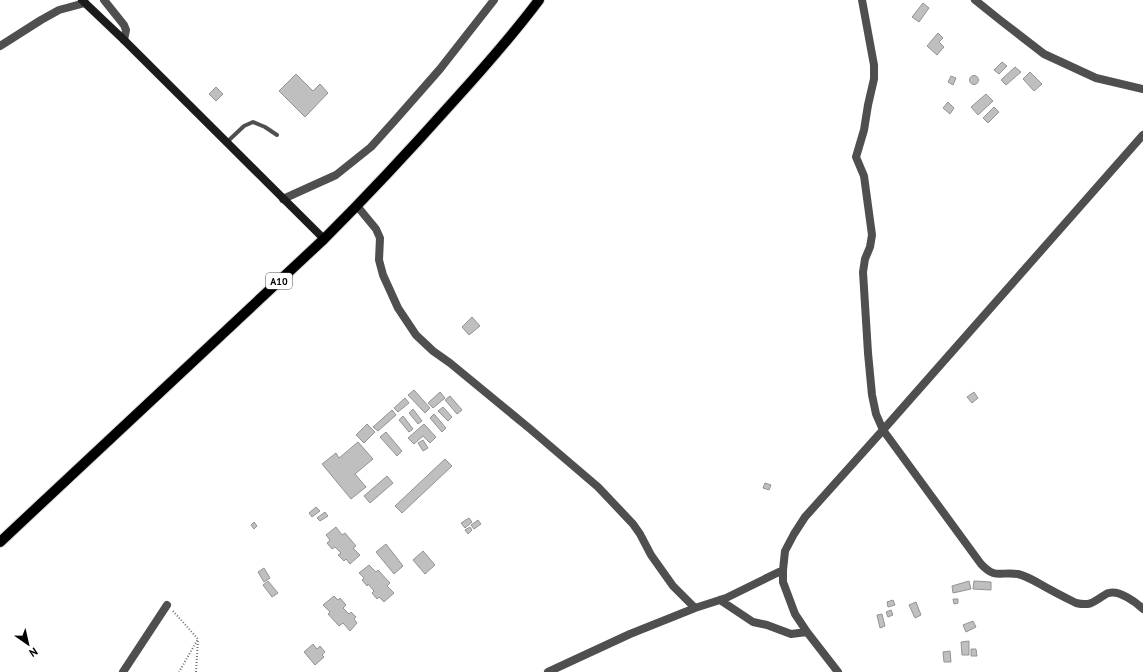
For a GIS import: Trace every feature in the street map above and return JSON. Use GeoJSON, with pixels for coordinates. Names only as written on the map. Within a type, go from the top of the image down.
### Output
{"type":"FeatureCollection","features":[{"type":"Feature","properties":{"kind":"main road","name":"A10"},"geometry":{"type":"LineString","coordinates":[[0,542],[324,239],[357,206],[466,88],[539,0]]}},
{"type":"Feature","properties":{"kind":"street"},"geometry":{"type":"LineString","coordinates":[[104,0],[124,25],[126,30],[124,40]]}},
{"type":"Feature","properties":{"kind":"street"},"geometry":{"type":"LineString","coordinates":[[283,199],[336,174],[371,147],[440,69],[494,0]]}},
{"type":"Feature","properties":{"kind":"street"},"geometry":{"type":"LineString","coordinates":[[862,0],[874,65],[874,79],[864,130],[856,157],[864,176],[872,235],[863,272],[872,395],[876,414],[883,430],[987,571],[993,574],[1017,574],[1024,576],[1076,603],[1083,605],[1089,604],[1109,593],[1114,593],[1123,595],[1137,603],[1143,609]]}},
{"type":"Feature","properties":{"kind":"street"},"geometry":{"type":"LineString","coordinates":[[975,0],[1044,54],[1096,78],[1143,90]]}},
{"type":"Feature","properties":{"kind":"street"},"geometry":{"type":"LineString","coordinates":[[0,46],[59,10],[84,1],[324,239]]}},
{"type":"Feature","properties":{"kind":"street"},"geometry":{"type":"LineString","coordinates":[[838,672],[807,632],[796,614],[783,582],[786,551],[794,534],[805,517],[1143,135]]}},
{"type":"Feature","properties":{"kind":"street"},"geometry":{"type":"LineString","coordinates":[[357,206],[376,229],[380,238],[379,260],[385,280],[398,308],[416,335],[598,487],[633,524],[651,555],[673,586],[695,608]]}},
{"type":"Feature","properties":{"kind":"street"},"geometry":{"type":"LineString","coordinates":[[548,672],[630,634],[695,608],[726,598],[783,570]]}},
{"type":"Feature","properties":{"kind":"street"},"geometry":{"type":"LineString","coordinates":[[720,600],[753,622],[767,625],[791,634],[807,632]]}},
{"type":"Feature","properties":{"kind":"street"},"geometry":{"type":"LineString","coordinates":[[123,672],[167,605]]}},
{"type":"Feature","properties":{"kind":"lane"},"geometry":{"type":"LineString","coordinates":[[227,142],[244,126],[253,122],[265,127],[277,135]]}},
{"type":"Feature","properties":{"kind":"path"},"geometry":{"type":"LineString","coordinates":[[167,605],[198,639],[196,672]]}},
{"type":"Feature","properties":{"kind":"path"},"geometry":{"type":"LineString","coordinates":[[179,672],[198,639]]}},
{"type":"Feature","properties":{"kind":"building"},"geometry":{"type":"Polygon","coordinates":[[[923,3],[929,8],[919,22],[912,17],[923,3]]]}},
{"type":"Feature","properties":{"kind":"building"},"geometry":{"type":"Polygon","coordinates":[[[938,33],[943,38],[939,42],[944,47],[937,55],[927,46],[938,33]]]}},
{"type":"Feature","properties":{"kind":"building"},"geometry":{"type":"Polygon","coordinates":[[[1002,62],[1007,66],[999,74],[994,70],[1002,62]]]}},
{"type":"Feature","properties":{"kind":"building"},"geometry":{"type":"Polygon","coordinates":[[[1015,67],[1021,72],[1006,85],[1001,80],[1015,67]]]}},
{"type":"Feature","properties":{"kind":"building"},"geometry":{"type":"Polygon","coordinates":[[[1030,72],[1042,84],[1034,91],[1023,79],[1030,72]]]}},
{"type":"Feature","properties":{"kind":"building"},"geometry":{"type":"Polygon","coordinates":[[[296,74],[313,91],[320,84],[328,93],[305,117],[279,91],[296,74]]]}},
{"type":"Feature","properties":{"kind":"building"},"geometry":{"type":"Polygon","coordinates":[[[974,75],[979,80],[974,85],[969,80],[974,75]]]}},
{"type":"Feature","properties":{"kind":"building"},"geometry":{"type":"Polygon","coordinates":[[[951,76],[956,78],[953,85],[948,82],[951,76]]]}},
{"type":"Feature","properties":{"kind":"building"},"geometry":{"type":"Polygon","coordinates":[[[216,87],[223,94],[216,101],[209,94],[216,87]]]}},
{"type":"Feature","properties":{"kind":"building"},"geometry":{"type":"Polygon","coordinates":[[[986,94],[993,101],[978,115],[971,107],[986,94]]]}},
{"type":"Feature","properties":{"kind":"building"},"geometry":{"type":"Polygon","coordinates":[[[948,102],[954,108],[950,114],[943,108],[948,102]]]}},
{"type":"Feature","properties":{"kind":"building"},"geometry":{"type":"Polygon","coordinates":[[[994,107],[999,112],[988,123],[983,118],[994,107]]]}},
{"type":"Feature","properties":{"kind":"building"},"geometry":{"type":"Polygon","coordinates":[[[472,317],[480,326],[469,335],[462,327],[472,317]]]}},
{"type":"Feature","properties":{"kind":"building"},"geometry":{"type":"Polygon","coordinates":[[[414,390],[430,408],[425,413],[408,395],[414,390]]]}},
{"type":"Feature","properties":{"kind":"building"},"geometry":{"type":"Polygon","coordinates":[[[440,392],[445,398],[433,408],[428,403],[440,392]]]}},
{"type":"Feature","properties":{"kind":"building"},"geometry":{"type":"Polygon","coordinates":[[[974,392],[978,398],[972,403],[967,397],[974,392]]]}},
{"type":"Feature","properties":{"kind":"building"},"geometry":{"type":"Polygon","coordinates":[[[450,396],[462,410],[457,414],[445,400],[450,396]]]}},
{"type":"Feature","properties":{"kind":"building"},"geometry":{"type":"Polygon","coordinates":[[[405,398],[409,403],[398,412],[394,408],[405,398]]]}},
{"type":"Feature","properties":{"kind":"building"},"geometry":{"type":"Polygon","coordinates":[[[443,407],[452,417],[448,421],[438,411],[443,407]]]}},
{"type":"Feature","properties":{"kind":"building"},"geometry":{"type":"Polygon","coordinates":[[[413,409],[422,421],[418,424],[409,413],[413,409]]]}},
{"type":"Feature","properties":{"kind":"building"},"geometry":{"type":"Polygon","coordinates":[[[392,410],[396,415],[378,431],[373,427],[392,410]]]}},
{"type":"Feature","properties":{"kind":"building"},"geometry":{"type":"Polygon","coordinates":[[[434,414],[446,428],[442,432],[430,418],[434,414]]]}},
{"type":"Feature","properties":{"kind":"building"},"geometry":{"type":"Polygon","coordinates":[[[403,416],[413,429],[409,432],[399,420],[403,416]]]}},
{"type":"Feature","properties":{"kind":"building"},"geometry":{"type":"Polygon","coordinates":[[[367,424],[375,432],[364,443],[356,435],[367,424]]]}},
{"type":"Feature","properties":{"kind":"building"},"geometry":{"type":"Polygon","coordinates":[[[424,424],[436,437],[430,443],[423,436],[414,444],[408,438],[424,424]]]}},
{"type":"Feature","properties":{"kind":"building"},"geometry":{"type":"Polygon","coordinates":[[[386,432],[402,451],[397,456],[380,437],[386,432]]]}},
{"type":"Feature","properties":{"kind":"building"},"geometry":{"type":"Polygon","coordinates":[[[423,440],[428,448],[423,451],[418,443],[423,440]]]}},
{"type":"Feature","properties":{"kind":"building"},"geometry":{"type":"Polygon","coordinates":[[[358,442],[373,459],[355,474],[366,487],[351,499],[322,464],[336,453],[339,458],[358,442]]]}},
{"type":"Feature","properties":{"kind":"building"},"geometry":{"type":"Polygon","coordinates":[[[445,459],[452,466],[402,513],[395,506],[445,459]]]}},
{"type":"Feature","properties":{"kind":"building"},"geometry":{"type":"Polygon","coordinates":[[[387,476],[393,483],[370,503],[364,496],[387,476]]]}},
{"type":"Feature","properties":{"kind":"building"},"geometry":{"type":"Polygon","coordinates":[[[765,483],[771,485],[769,490],[763,488],[765,483]]]}},
{"type":"Feature","properties":{"kind":"building"},"geometry":{"type":"Polygon","coordinates":[[[316,507],[320,511],[312,517],[309,513],[316,507]]]}},
{"type":"Feature","properties":{"kind":"building"},"geometry":{"type":"Polygon","coordinates":[[[325,512],[328,516],[320,521],[317,518],[325,512]]]}},
{"type":"Feature","properties":{"kind":"building"},"geometry":{"type":"Polygon","coordinates":[[[469,518],[472,522],[465,528],[461,523],[469,518]]]}},
{"type":"Feature","properties":{"kind":"building"},"geometry":{"type":"Polygon","coordinates":[[[478,520],[481,524],[474,529],[471,525],[478,520]]]}},
{"type":"Feature","properties":{"kind":"building"},"geometry":{"type":"Polygon","coordinates":[[[254,522],[257,526],[254,529],[251,525],[254,522]]]}},
{"type":"Feature","properties":{"kind":"building"},"geometry":{"type":"Polygon","coordinates":[[[336,527],[342,535],[345,533],[356,546],[353,548],[360,555],[350,564],[346,559],[344,561],[338,555],[341,553],[335,547],[332,549],[327,543],[330,540],[326,535],[336,527]]]}},
{"type":"Feature","properties":{"kind":"building"},"geometry":{"type":"Polygon","coordinates":[[[470,527],[472,530],[468,534],[465,530],[470,527]]]}},
{"type":"Feature","properties":{"kind":"building"},"geometry":{"type":"Polygon","coordinates":[[[386,544],[403,566],[394,574],[376,552],[386,544]]]}},
{"type":"Feature","properties":{"kind":"building"},"geometry":{"type":"Polygon","coordinates":[[[423,551],[435,565],[425,574],[413,560],[423,551]]]}},
{"type":"Feature","properties":{"kind":"building"},"geometry":{"type":"Polygon","coordinates":[[[369,565],[376,572],[378,570],[390,583],[387,586],[394,593],[384,602],[379,597],[377,599],[372,593],[374,591],[362,580],[364,578],[359,573],[369,565]]]}},
{"type":"Feature","properties":{"kind":"building"},"geometry":{"type":"Polygon","coordinates":[[[264,568],[270,578],[264,582],[258,572],[264,568]]]}},
{"type":"Feature","properties":{"kind":"building"},"geometry":{"type":"Polygon","coordinates":[[[268,581],[278,593],[272,597],[263,585],[268,581]]]}},
{"type":"Feature","properties":{"kind":"building"},"geometry":{"type":"Polygon","coordinates":[[[969,581],[971,589],[953,593],[952,586],[969,581]]]}},
{"type":"Feature","properties":{"kind":"building"},"geometry":{"type":"Polygon","coordinates":[[[974,581],[991,582],[991,590],[973,589],[974,581]]]}},
{"type":"Feature","properties":{"kind":"building"},"geometry":{"type":"Polygon","coordinates":[[[334,596],[338,600],[340,598],[346,605],[343,608],[349,614],[351,612],[356,617],[354,619],[357,623],[350,631],[343,623],[339,626],[328,614],[330,612],[323,605],[334,596]]]}},
{"type":"Feature","properties":{"kind":"building"},"geometry":{"type":"Polygon","coordinates":[[[953,599],[958,599],[958,603],[954,604],[953,599]]]}},
{"type":"Feature","properties":{"kind":"building"},"geometry":{"type":"Polygon","coordinates":[[[893,600],[895,605],[888,607],[887,602],[893,600]]]}},
{"type":"Feature","properties":{"kind":"building"},"geometry":{"type":"Polygon","coordinates":[[[916,602],[921,615],[915,618],[909,605],[916,602]]]}},
{"type":"Feature","properties":{"kind":"building"},"geometry":{"type":"Polygon","coordinates":[[[891,610],[893,615],[888,617],[886,612],[891,610]]]}},
{"type":"Feature","properties":{"kind":"building"},"geometry":{"type":"Polygon","coordinates":[[[882,614],[885,626],[880,628],[877,615],[882,614]]]}},
{"type":"Feature","properties":{"kind":"building"},"geometry":{"type":"Polygon","coordinates":[[[973,621],[976,627],[966,632],[963,625],[973,621]]]}},
{"type":"Feature","properties":{"kind":"building"},"geometry":{"type":"Polygon","coordinates":[[[969,641],[969,655],[962,655],[961,642],[969,641]]]}},
{"type":"Feature","properties":{"kind":"building"},"geometry":{"type":"Polygon","coordinates":[[[313,644],[317,649],[320,646],[325,652],[322,655],[324,657],[315,665],[304,652],[313,644]]]}},
{"type":"Feature","properties":{"kind":"building"},"geometry":{"type":"Polygon","coordinates":[[[971,649],[976,649],[977,656],[971,656],[971,649]]]}},
{"type":"Feature","properties":{"kind":"building"},"geometry":{"type":"Polygon","coordinates":[[[950,651],[951,662],[944,662],[943,652],[950,651]]]}}]}
